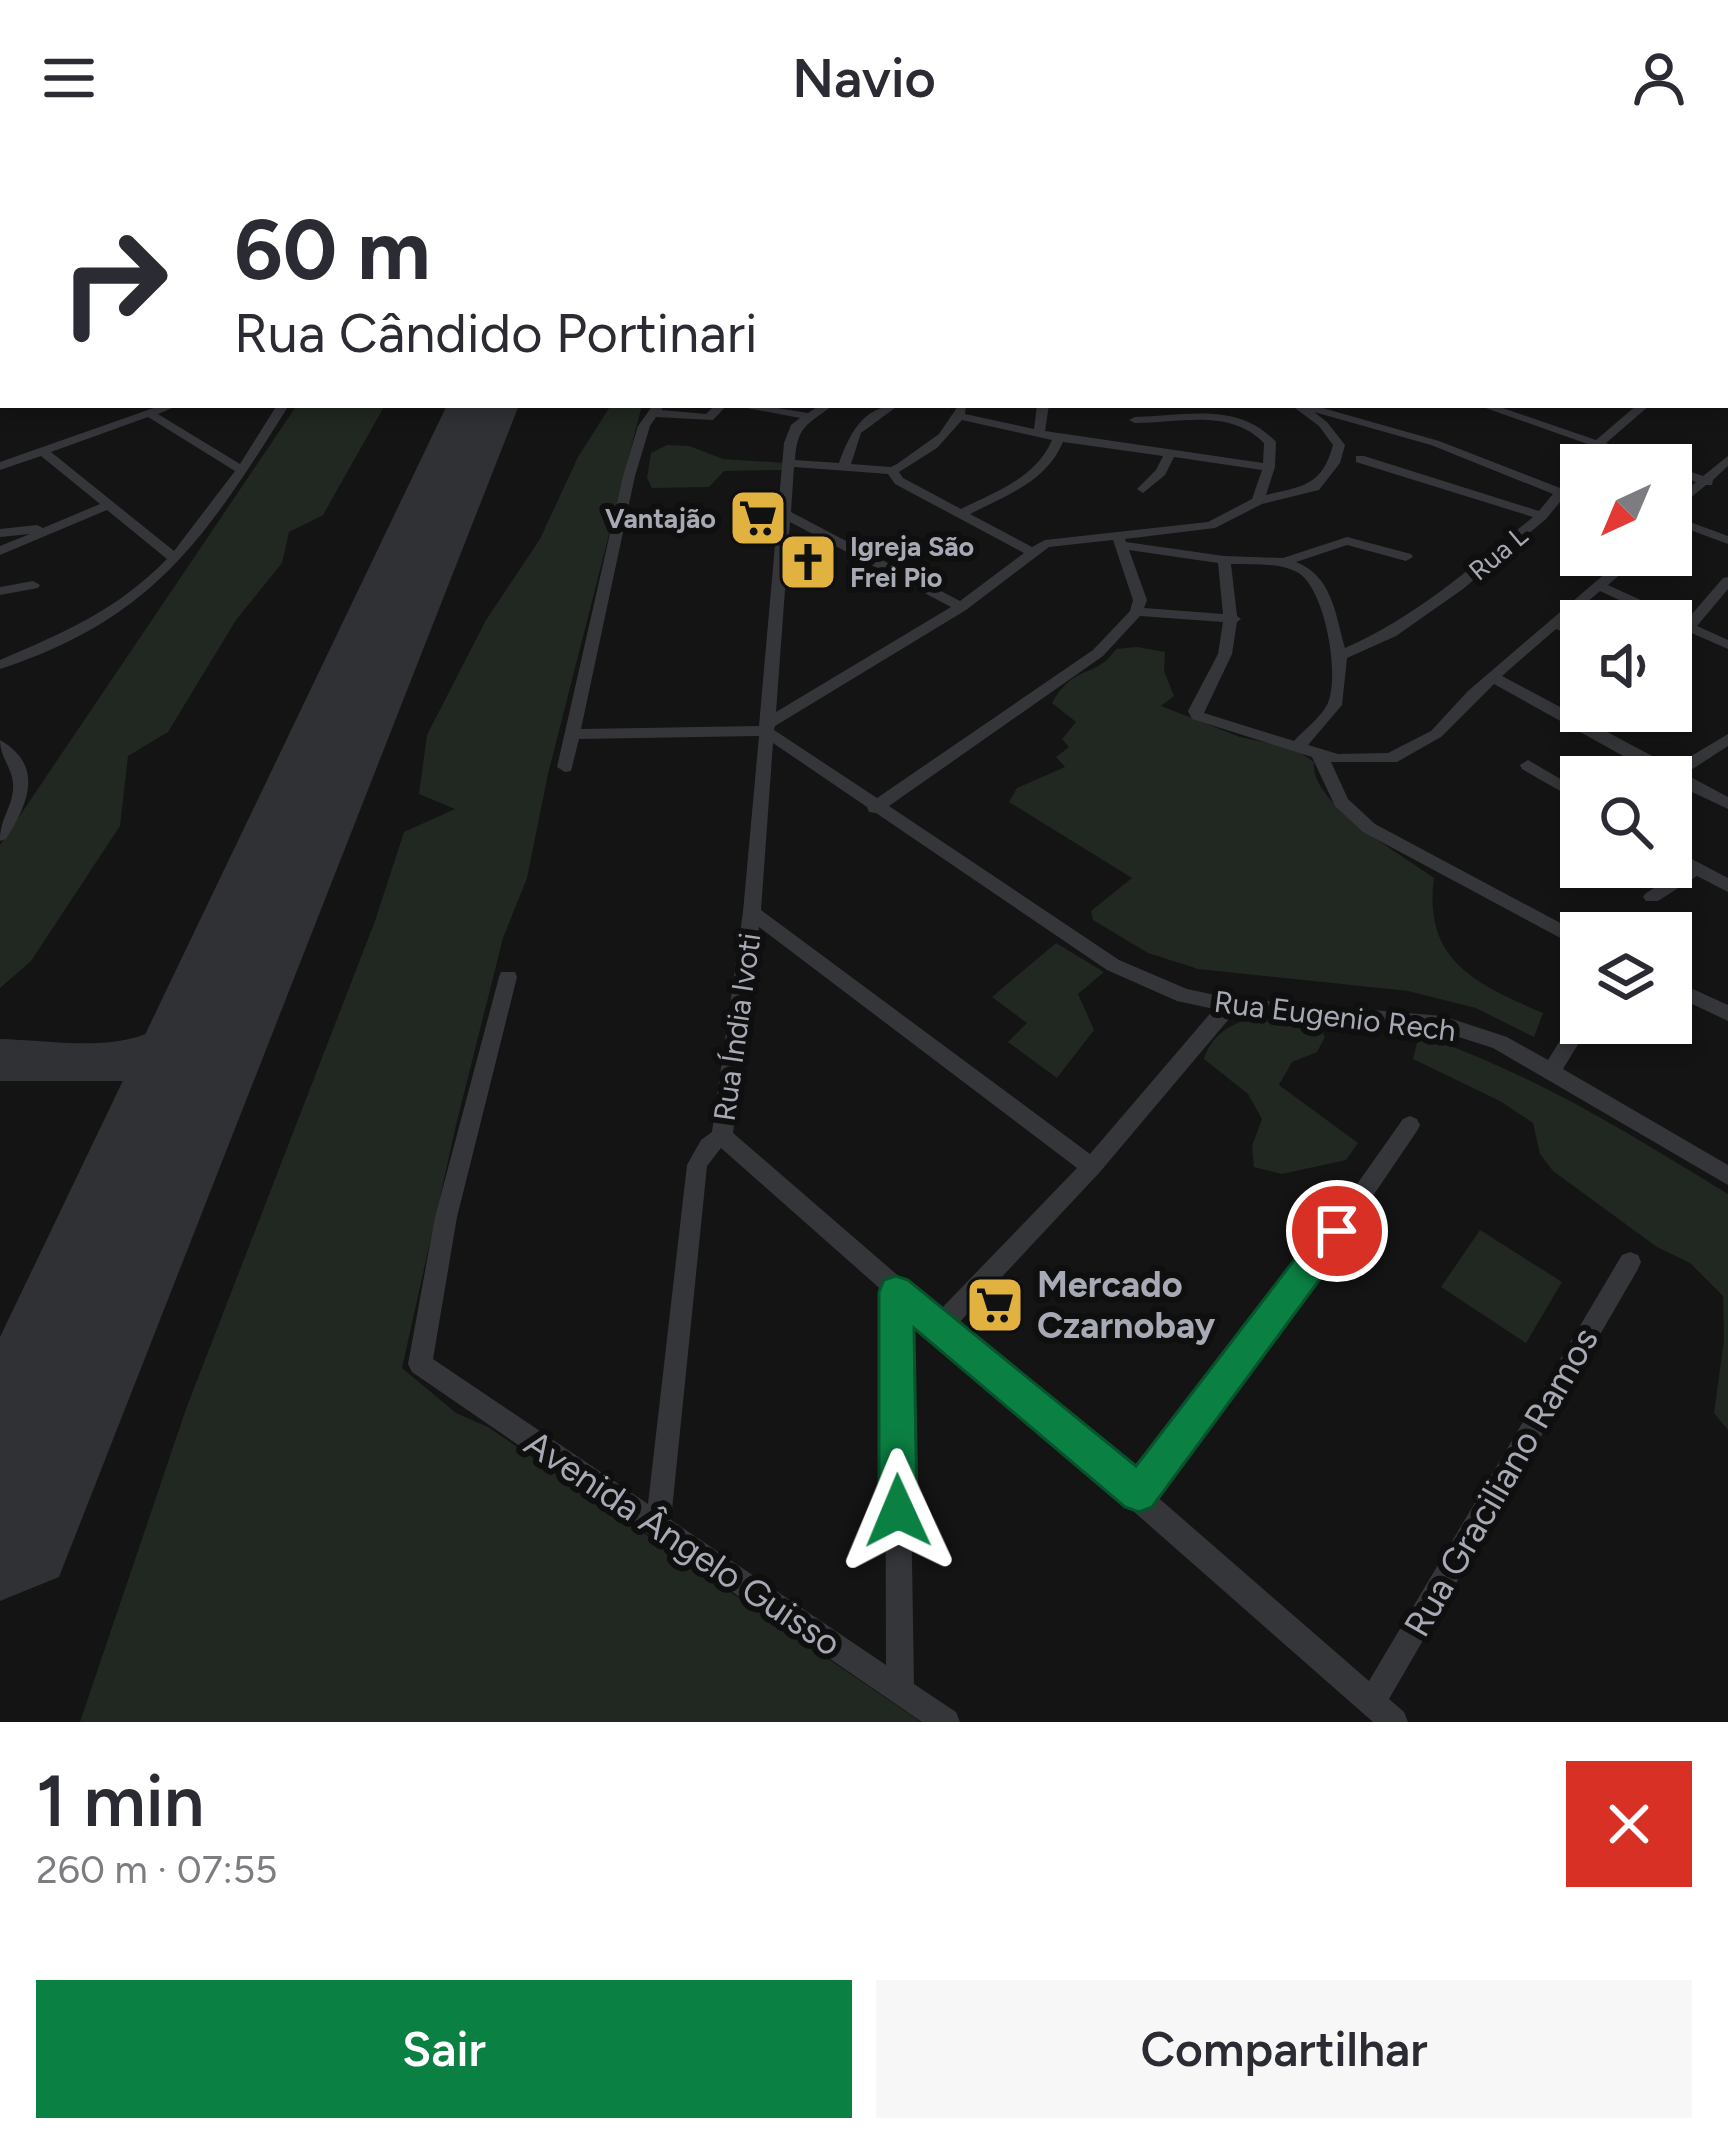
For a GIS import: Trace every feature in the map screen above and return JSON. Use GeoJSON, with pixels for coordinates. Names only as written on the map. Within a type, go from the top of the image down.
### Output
{"type":"FeatureCollection","features":[{"type":"Feature","properties":{"kind":"street"},"geometry":{"type":"LineString","coordinates":[[0,466],[161,408],[242,470]]}},
{"type":"Feature","properties":{"kind":"street"},"geometry":{"type":"LineString","coordinates":[[0,665],[116,610],[174,558],[242,470],[282,408]]}},
{"type":"Feature","properties":{"kind":"street"},"geometry":{"type":"LineString","coordinates":[[565,767],[629,476],[656,409],[709,418],[718,408]]}},
{"type":"Feature","properties":{"kind":"street"},"geometry":{"type":"LineString","coordinates":[[756,408],[808,416],[822,408]]}},
{"type":"Feature","properties":{"kind":"street"},"geometry":{"type":"LineString","coordinates":[[845,464],[856,431],[889,408]]}},
{"type":"Feature","properties":{"kind":"street"},"geometry":{"type":"LineString","coordinates":[[1039,433],[1043,408]]}},
{"type":"Feature","properties":{"kind":"street"},"geometry":{"type":"LineString","coordinates":[[1129,408],[1135,420],[1130,446]]}},
{"type":"Feature","properties":{"kind":"street"},"geometry":{"type":"LineString","coordinates":[[1120,541],[1211,525],[1258,501],[1316,488],[1339,453],[1334,435],[1302,408]]}},
{"type":"Feature","properties":{"kind":"street","name":"Rua L"},"geometry":{"type":"LineString","coordinates":[[1308,408],[1458,451],[1560,493]]}},
{"type":"Feature","properties":{"kind":"street"},"geometry":{"type":"LineString","coordinates":[[1353,408],[1350,416],[1357,424]]}},
{"type":"Feature","properties":{"kind":"street"},"geometry":{"type":"LineString","coordinates":[[1466,418],[1479,408]]}},
{"type":"Feature","properties":{"kind":"street"},"geometry":{"type":"LineString","coordinates":[[1492,408],[1598,444],[1640,408]]}},
{"type":"Feature","properties":{"kind":"street"},"geometry":{"type":"LineString","coordinates":[[789,463],[892,471],[910,464],[962,411],[1059,439],[1269,466]]}},
{"type":"Feature","properties":{"kind":"street","name":"Rua Índia Ivoti"},"geometry":{"type":"LineString","coordinates":[[658,1527],[697,1166],[708,1146],[722,1136],[752,912],[791,436],[808,416]]}},
{"type":"Feature","properties":{"kind":"street"},"geometry":{"type":"LineString","coordinates":[[1135,420],[1218,417],[1247,421],[1270,442],[1269,466],[1258,501]]}},
{"type":"Feature","properties":{"kind":"street"},"geometry":{"type":"LineString","coordinates":[[961,514],[1029,477],[1050,458],[1059,439]]}},
{"type":"Feature","properties":{"kind":"street"},"geometry":{"type":"LineString","coordinates":[[41,451],[174,558]]}},
{"type":"Feature","properties":{"kind":"street"},"geometry":{"type":"LineString","coordinates":[[1143,489],[1161,472],[1171,452]]}},
{"type":"Feature","properties":{"kind":"street"},"geometry":{"type":"LineString","coordinates":[[1360,459],[1542,516]]}},
{"type":"Feature","properties":{"kind":"street"},"geometry":{"type":"LineString","coordinates":[[1692,494],[1728,460]]}},
{"type":"Feature","properties":{"kind":"street"},"geometry":{"type":"LineString","coordinates":[[892,471],[899,481],[1031,552]]}},
{"type":"Feature","properties":{"kind":"street"},"geometry":{"type":"LineString","coordinates":[[1692,476],[1708,482]]}},
{"type":"Feature","properties":{"kind":"street","name":"Rua L"},"geometry":{"type":"LineString","coordinates":[[1340,656],[1391,632],[1458,586],[1542,516],[1560,494]]}},
{"type":"Feature","properties":{"kind":"street"},"geometry":{"type":"LineString","coordinates":[[0,551],[108,505]]}},
{"type":"Feature","properties":{"kind":"street"},"geometry":{"type":"LineString","coordinates":[[784,514],[961,608]]}},
{"type":"Feature","properties":{"kind":"street"},"geometry":{"type":"LineString","coordinates":[[0,533],[56,526]]}},
{"type":"Feature","properties":{"kind":"street"},"geometry":{"type":"LineString","coordinates":[[1692,527],[1728,540]]}},
{"type":"Feature","properties":{"kind":"street"},"geometry":{"type":"LineString","coordinates":[[572,734],[768,727],[961,608],[1031,552],[1058,540],[1120,541],[1224,560],[1284,562],[1306,571],[1320,585],[1340,656],[1335,705],[1300,744]]}},
{"type":"Feature","properties":{"kind":"street"},"geometry":{"type":"LineString","coordinates":[[875,808],[1098,653],[1136,612],[1140,600],[1120,541]]}},
{"type":"Feature","properties":{"kind":"street"},"geometry":{"type":"LineString","coordinates":[[1284,562],[1347,541],[1406,557]]}},
{"type":"Feature","properties":{"kind":"street"},"geometry":{"type":"LineString","coordinates":[[1224,560],[1234,619],[1217,678],[1196,711],[1198,716],[1355,761],[1391,758],[1436,734],[1608,576]]}},
{"type":"Feature","properties":{"kind":"street"},"geometry":{"type":"LineString","coordinates":[[0,590],[33,585]]}},
{"type":"Feature","properties":{"kind":"street"},"geometry":{"type":"LineString","coordinates":[[1599,586],[1632,600]]}},
{"type":"Feature","properties":{"kind":"street"},"geometry":{"type":"LineString","coordinates":[[1692,623],[1727,586]]}},
{"type":"Feature","properties":{"kind":"street"},"geometry":{"type":"LineString","coordinates":[[1136,612],[1234,619]]}},
{"type":"Feature","properties":{"kind":"street"},"geometry":{"type":"LineString","coordinates":[[1556,624],[1560,626]]}},
{"type":"Feature","properties":{"kind":"street"},"geometry":{"type":"LineString","coordinates":[[1692,626],[1728,645]]}},
{"type":"Feature","properties":{"kind":"street"},"geometry":{"type":"LineString","coordinates":[[1494,678],[1635,756]]}},
{"type":"Feature","properties":{"kind":"street","name":"Rua Eugenio Rech"},"geometry":{"type":"LineString","coordinates":[[768,727],[875,808],[1113,964],[1184,996],[1229,1005],[1443,1024],[1500,1042],[1728,1176]]}},
{"type":"Feature","properties":{"kind":"street"},"geometry":{"type":"LineString","coordinates":[[1692,762],[1728,739]]}},
{"type":"Feature","properties":{"kind":"street"},"geometry":{"type":"LineString","coordinates":[[0,836],[19,806],[25,782],[19,764],[2,749]]}},
{"type":"Feature","properties":{"kind":"street"},"geometry":{"type":"LineString","coordinates":[[1319,754],[1341,802],[1369,828],[1560,931]]}},
{"type":"Feature","properties":{"kind":"street"},"geometry":{"type":"LineString","coordinates":[[1528,765],[1560,785]]}},
{"type":"Feature","properties":{"kind":"street"},"geometry":{"type":"LineString","coordinates":[[1692,786],[1728,804]]}},
{"type":"Feature","properties":{"kind":"street"},"geometry":{"type":"LineString","coordinates":[[1692,867],[1728,886]]}},
{"type":"Feature","properties":{"kind":"street"},"geometry":{"type":"LineString","coordinates":[[1652,896],[1696,869]]}},
{"type":"Feature","properties":{"kind":"street"},"geometry":{"type":"LineString","coordinates":[[752,912],[1092,1166]]}},
{"type":"Feature","properties":{"kind":"street","name":"Avenida Ângelo Guisso"},"geometry":{"type":"LineString","coordinates":[[508,977],[446,1217],[420,1364],[946,1722]]}},
{"type":"Feature","properties":{"kind":"street"},"geometry":{"type":"LineString","coordinates":[[1692,996],[1728,1014]]}},
{"type":"Feature","properties":{"kind":"street"},"geometry":{"type":"LineString","coordinates":[[939,1327],[1092,1166],[1229,1005]]}},
{"type":"Feature","properties":{"kind":"street"},"geometry":{"type":"LineString","coordinates":[[1551,1072],[1568,1044]]}},
{"type":"Feature","properties":{"kind":"street"},"geometry":{"type":"LineString","coordinates":[[1139,1493],[1288,1300],[1410,1125]]}},
{"type":"Feature","properties":{"kind":"street"},"geometry":{"type":"LineString","coordinates":[[722,1136],[896,1292],[1139,1493],[1394,1722]]}},
{"type":"Feature","properties":{"kind":"street","name":"Rua Graciliano Ramos"},"geometry":{"type":"LineString","coordinates":[[1372,1702],[1630,1262]]}},
{"type":"Feature","properties":{"kind":"street"},"geometry":{"type":"LineString","coordinates":[[896,1292],[900,1691]]}},
{"type":"Feature","properties":{"kind":"shaded area"},"geometry":{"type":"Polygon","coordinates":[[[295,408],[383,408],[323,515],[289,532],[282,563],[236,620],[168,732],[128,756],[120,826],[31,961],[0,988],[0,845],[295,408]]]}},
{"type":"Feature","properties":{"kind":"shaded area"},"geometry":{"type":"Polygon","coordinates":[[[609,408],[641,408],[548,774],[527,878],[503,938],[456,1125],[402,1368],[456,1413],[488,1427],[921,1722],[80,1722],[186,1409],[375,921],[404,832],[455,809],[419,794],[427,735],[486,620],[540,539],[578,457],[609,408]]]}},
{"type":"Feature","properties":{"kind":"shaded area"},"geometry":{"type":"Polygon","coordinates":[[[667,445],[689,446],[723,459],[785,463],[784,470],[724,471],[709,487],[652,488],[647,478],[651,453],[667,445]]]}},
{"type":"Feature","properties":{"kind":"shaded area"},"geometry":{"type":"Polygon","coordinates":[[[1116,649],[1165,652],[1164,671],[1174,696],[1161,706],[1240,737],[1293,748],[1314,762],[1316,778],[1342,811],[1434,878],[1437,930],[1446,950],[1476,979],[1543,1013],[1534,1037],[1476,1008],[1408,991],[1198,969],[1148,953],[1093,920],[1091,911],[1132,878],[1009,802],[1017,788],[1065,767],[1056,757],[1069,747],[1062,739],[1076,722],[1052,703],[1060,690],[1116,649]]]}},
{"type":"Feature","properties":{"kind":"shaded area"},"geometry":{"type":"Polygon","coordinates":[[[1056,943],[1104,972],[1078,994],[1094,1030],[1057,1078],[1008,1042],[1027,1023],[992,997],[1056,943]]]}},
{"type":"Feature","properties":{"kind":"shaded area"},"geometry":{"type":"Polygon","coordinates":[[[1267,1015],[1318,1024],[1325,1037],[1317,1052],[1292,1062],[1279,1085],[1358,1143],[1346,1160],[1282,1174],[1254,1167],[1252,1146],[1262,1119],[1248,1094],[1204,1059],[1228,1028],[1267,1015]]]}},
{"type":"Feature","properties":{"kind":"shaded area"},"geometry":{"type":"Polygon","coordinates":[[[1419,1035],[1540,1085],[1728,1194],[1728,1430],[1714,1413],[1724,1340],[1723,1296],[1690,1263],[1657,1247],[1553,1171],[1540,1154],[1533,1123],[1500,1101],[1413,1059],[1419,1035]]]}},
{"type":"Feature","properties":{"kind":"shaded area"},"geometry":{"type":"Polygon","coordinates":[[[1480,1230],[1562,1282],[1526,1343],[1441,1287],[1480,1230]]]}},
{"type":"Feature","properties":{"kind":"taxiway"},"geometry":{"type":"LineString","coordinates":[[0,1060],[93,1062],[149,1055],[200,1027],[224,1003]]}},
{"type":"Feature","properties":{"kind":"taxiway"},"geometry":{"type":"LineString","coordinates":[[132,1062],[153,1070],[166,1082],[175,1120]]}},
{"type":"Feature","properties":{"kind":"runway"},"geometry":{"type":"LineString","coordinates":[[0,1518],[482,408]]}},
{"type":"Feature","properties":{"kind":"place","name":"Vantajão"},"geometry":{"type":"Point","coordinates":[758,518]}},
{"type":"Feature","properties":{"kind":"place","name":"Igreja São Frei Pio"},"geometry":{"type":"Point","coordinates":[808,562]}},
{"type":"Feature","properties":{"kind":"place","name":"Mercado Czarnobay"},"geometry":{"type":"Point","coordinates":[995,1305]}},
{"type":"Feature","properties":{"kind":"route"},"geometry":{"type":"LineString","coordinates":[[898,1511],[896,1292],[1139,1493],[1337,1231]]}}]}
